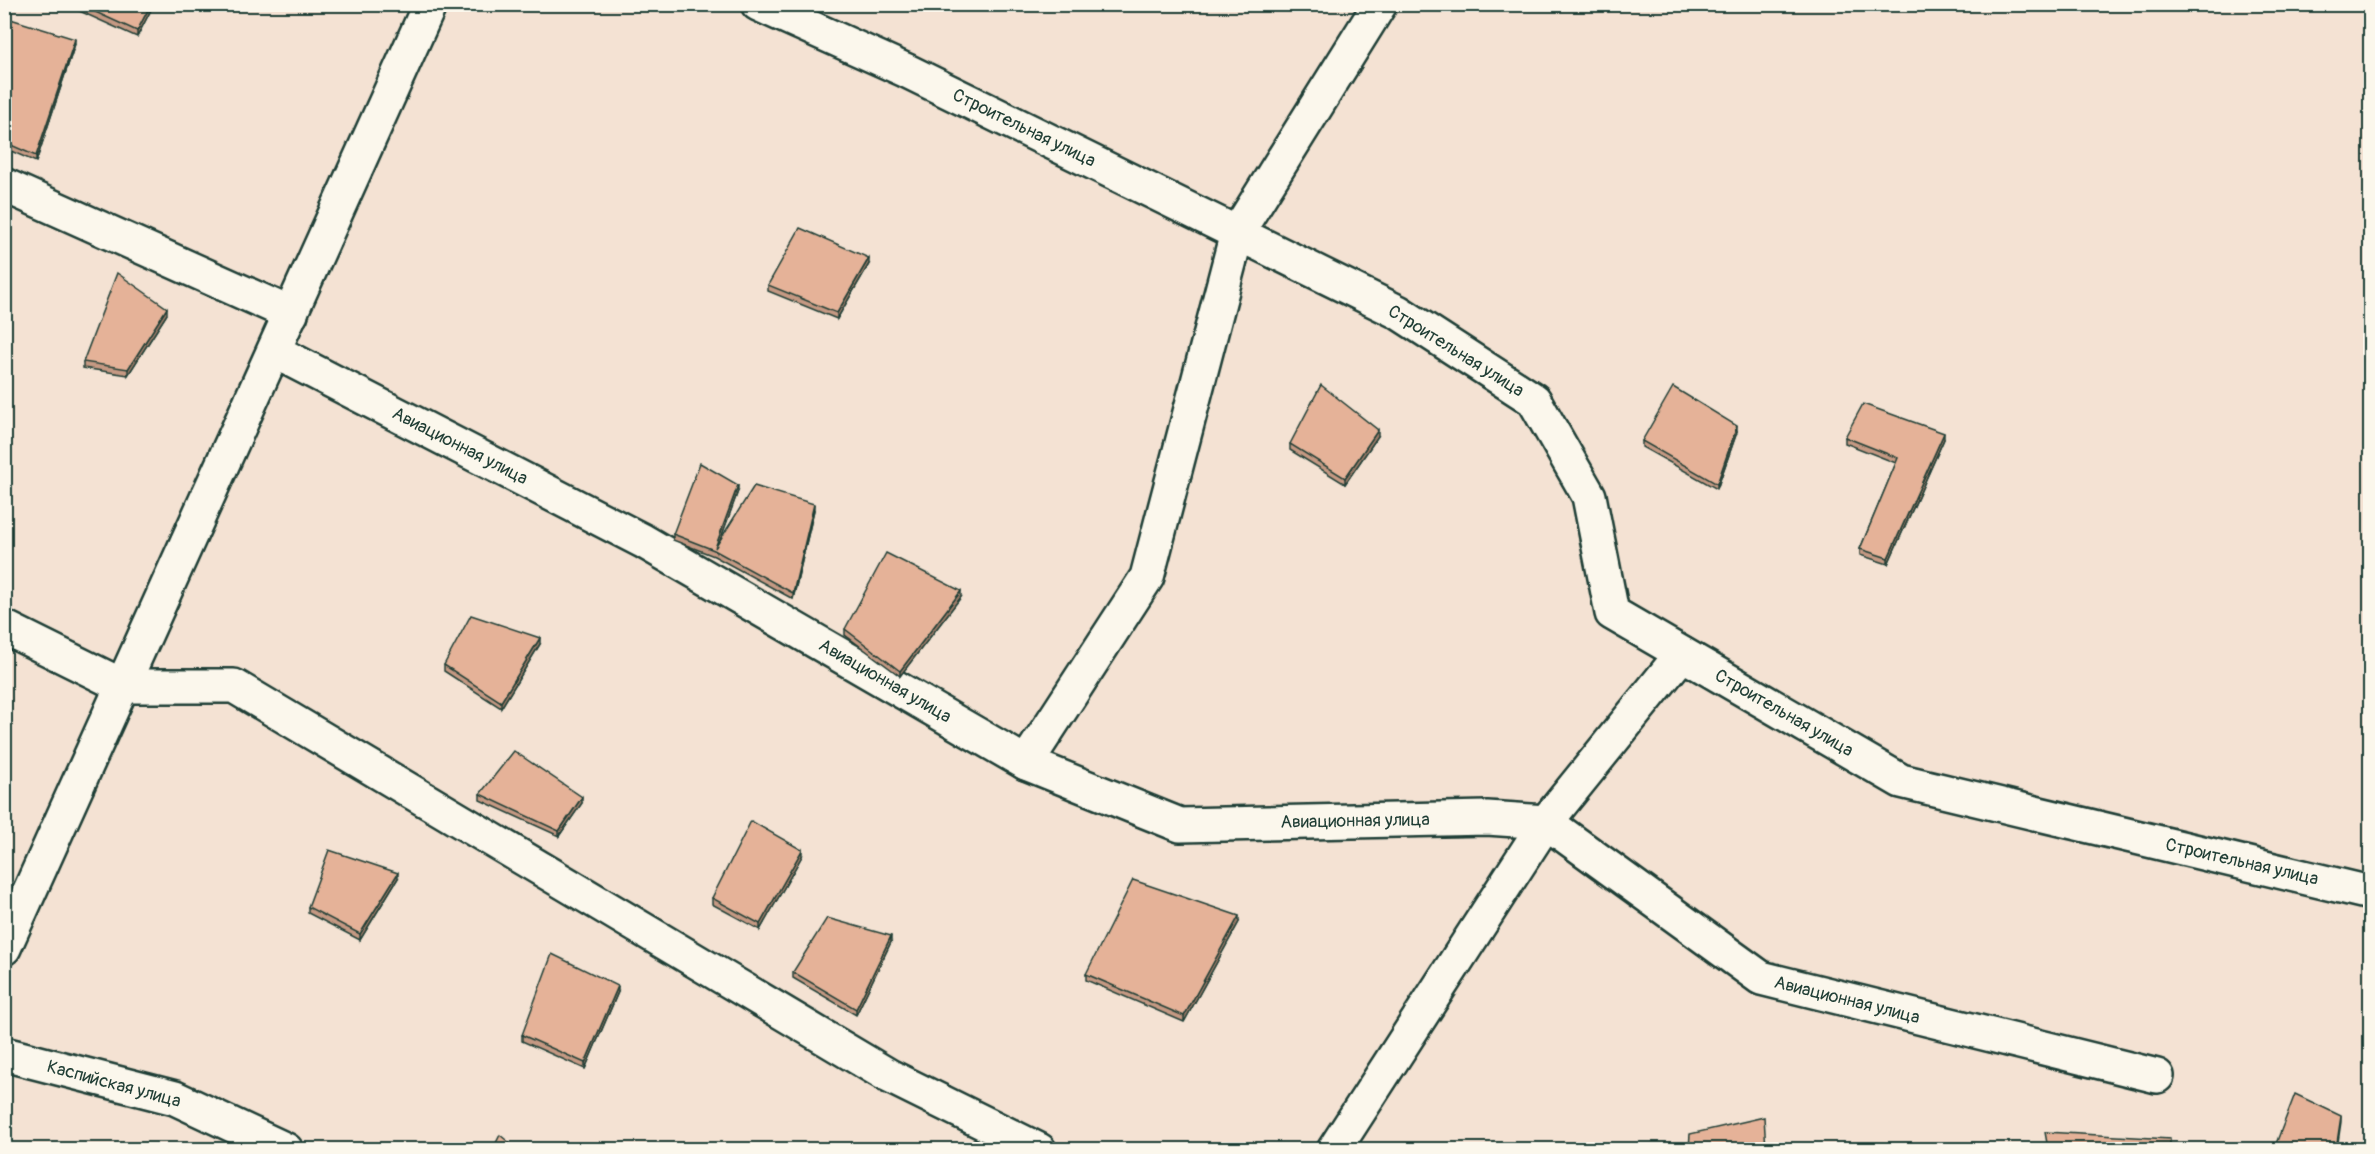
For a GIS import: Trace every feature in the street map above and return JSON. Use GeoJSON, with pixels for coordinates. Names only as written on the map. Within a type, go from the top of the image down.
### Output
{"type":"FeatureCollection","features":[{"type":"Feature","properties":{"kind":"street"},"geometry":{"type":"LineString","coordinates":[[4,948],[430,4]]}},
{"type":"Feature","properties":{"kind":"street","name":"Строительная улица"},"geometry":{"type":"LineString","coordinates":[[758,4],[810,15],[905,70],[1398,312],[1534,400],[1589,496],[1612,614],[1901,781],[2370,893]]}},
{"type":"Feature","properties":{"kind":"street"},"geometry":{"type":"LineString","coordinates":[[1026,764],[1147,578],[1237,233],[1380,4]]}},
{"type":"Feature","properties":{"kind":"street"},"geometry":{"type":"LineString","coordinates":[[4,185],[291,314]]}},
{"type":"Feature","properties":{"kind":"street","name":"Авиационная улица"},"geometry":{"type":"LineString","coordinates":[[274,351],[643,541],[1026,764],[1180,825],[1487,818],[1546,822],[1761,978],[2157,1076]]}},
{"type":"Feature","properties":{"kind":"street"},"geometry":{"type":"LineString","coordinates":[[4,627],[123,686],[234,686],[889,1076],[1039,1149]]}},
{"type":"Feature","properties":{"kind":"street"},"geometry":{"type":"LineString","coordinates":[[1334,1149],[1546,822],[1682,654]]}},
{"type":"Feature","properties":{"kind":"street","name":"Каспийская улица"},"geometry":{"type":"LineString","coordinates":[[4,1054],[176,1098],[286,1149]]}},
{"type":"Feature","properties":{"kind":"building"},"geometry":{"type":"Polygon","coordinates":[[[78,4],[151,4],[137,31],[78,4]]]}},
{"type":"Feature","properties":{"kind":"building"},"geometry":{"type":"Polygon","coordinates":[[[4,17],[75,39],[36,156],[4,142],[4,17]]]}},
{"type":"Feature","properties":{"kind":"building"},"geometry":{"type":"Polygon","coordinates":[[[800,228],[869,258],[837,313],[768,285],[800,228]]]}},
{"type":"Feature","properties":{"kind":"building"},"geometry":{"type":"Polygon","coordinates":[[[117,273],[167,308],[128,369],[83,362],[117,273]]]}},
{"type":"Feature","properties":{"kind":"building"},"geometry":{"type":"Polygon","coordinates":[[[1321,385],[1378,430],[1345,478],[1290,444],[1321,385]]]}},
{"type":"Feature","properties":{"kind":"building"},"geometry":{"type":"Polygon","coordinates":[[[1673,387],[1737,426],[1717,484],[1642,441],[1673,387]]]}},
{"type":"Feature","properties":{"kind":"building"},"geometry":{"type":"Polygon","coordinates":[[[1863,404],[1944,433],[1888,558],[1860,549],[1898,458],[1845,437],[1863,404]]]}},
{"type":"Feature","properties":{"kind":"building"},"geometry":{"type":"Polygon","coordinates":[[[700,463],[738,485],[715,548],[754,486],[814,504],[793,593],[714,550],[673,534],[700,463]]]}},
{"type":"Feature","properties":{"kind":"building"},"geometry":{"type":"Polygon","coordinates":[[[886,553],[961,591],[900,671],[845,629],[886,553]]]}},
{"type":"Feature","properties":{"kind":"building"},"geometry":{"type":"Polygon","coordinates":[[[471,615],[540,638],[501,702],[444,665],[471,615]]]}},
{"type":"Feature","properties":{"kind":"building"},"geometry":{"type":"Polygon","coordinates":[[[514,751],[582,797],[559,831],[480,794],[514,751]]]}},
{"type":"Feature","properties":{"kind":"building"},"geometry":{"type":"Polygon","coordinates":[[[751,821],[802,850],[760,924],[712,898],[751,821]]]}},
{"type":"Feature","properties":{"kind":"building"},"geometry":{"type":"Polygon","coordinates":[[[329,850],[398,873],[360,934],[308,907],[329,850]]]}},
{"type":"Feature","properties":{"kind":"building"},"geometry":{"type":"Polygon","coordinates":[[[1133,880],[1239,916],[1184,1016],[1086,974],[1133,880]]]}},
{"type":"Feature","properties":{"kind":"building"},"geometry":{"type":"Polygon","coordinates":[[[827,918],[891,936],[856,1009],[793,972],[827,918]]]}},
{"type":"Feature","properties":{"kind":"building"},"geometry":{"type":"Polygon","coordinates":[[[552,954],[618,986],[585,1063],[522,1035],[552,954]]]}},
{"type":"Feature","properties":{"kind":"building"},"geometry":{"type":"Polygon","coordinates":[[[2295,1094],[2341,1116],[2336,1149],[2274,1149],[2295,1094]]]}},
{"type":"Feature","properties":{"kind":"building"},"geometry":{"type":"Polygon","coordinates":[[[1764,1117],[1766,1149],[1689,1149],[1690,1134],[1764,1117]]]}},
{"type":"Feature","properties":{"kind":"building"},"geometry":{"type":"Polygon","coordinates":[[[2045,1132],[2170,1139],[2170,1149],[2048,1149],[2045,1132]]]}},
{"type":"Feature","properties":{"kind":"building"},"geometry":{"type":"Polygon","coordinates":[[[500,1135],[517,1149],[493,1149],[500,1135]]]}}]}
